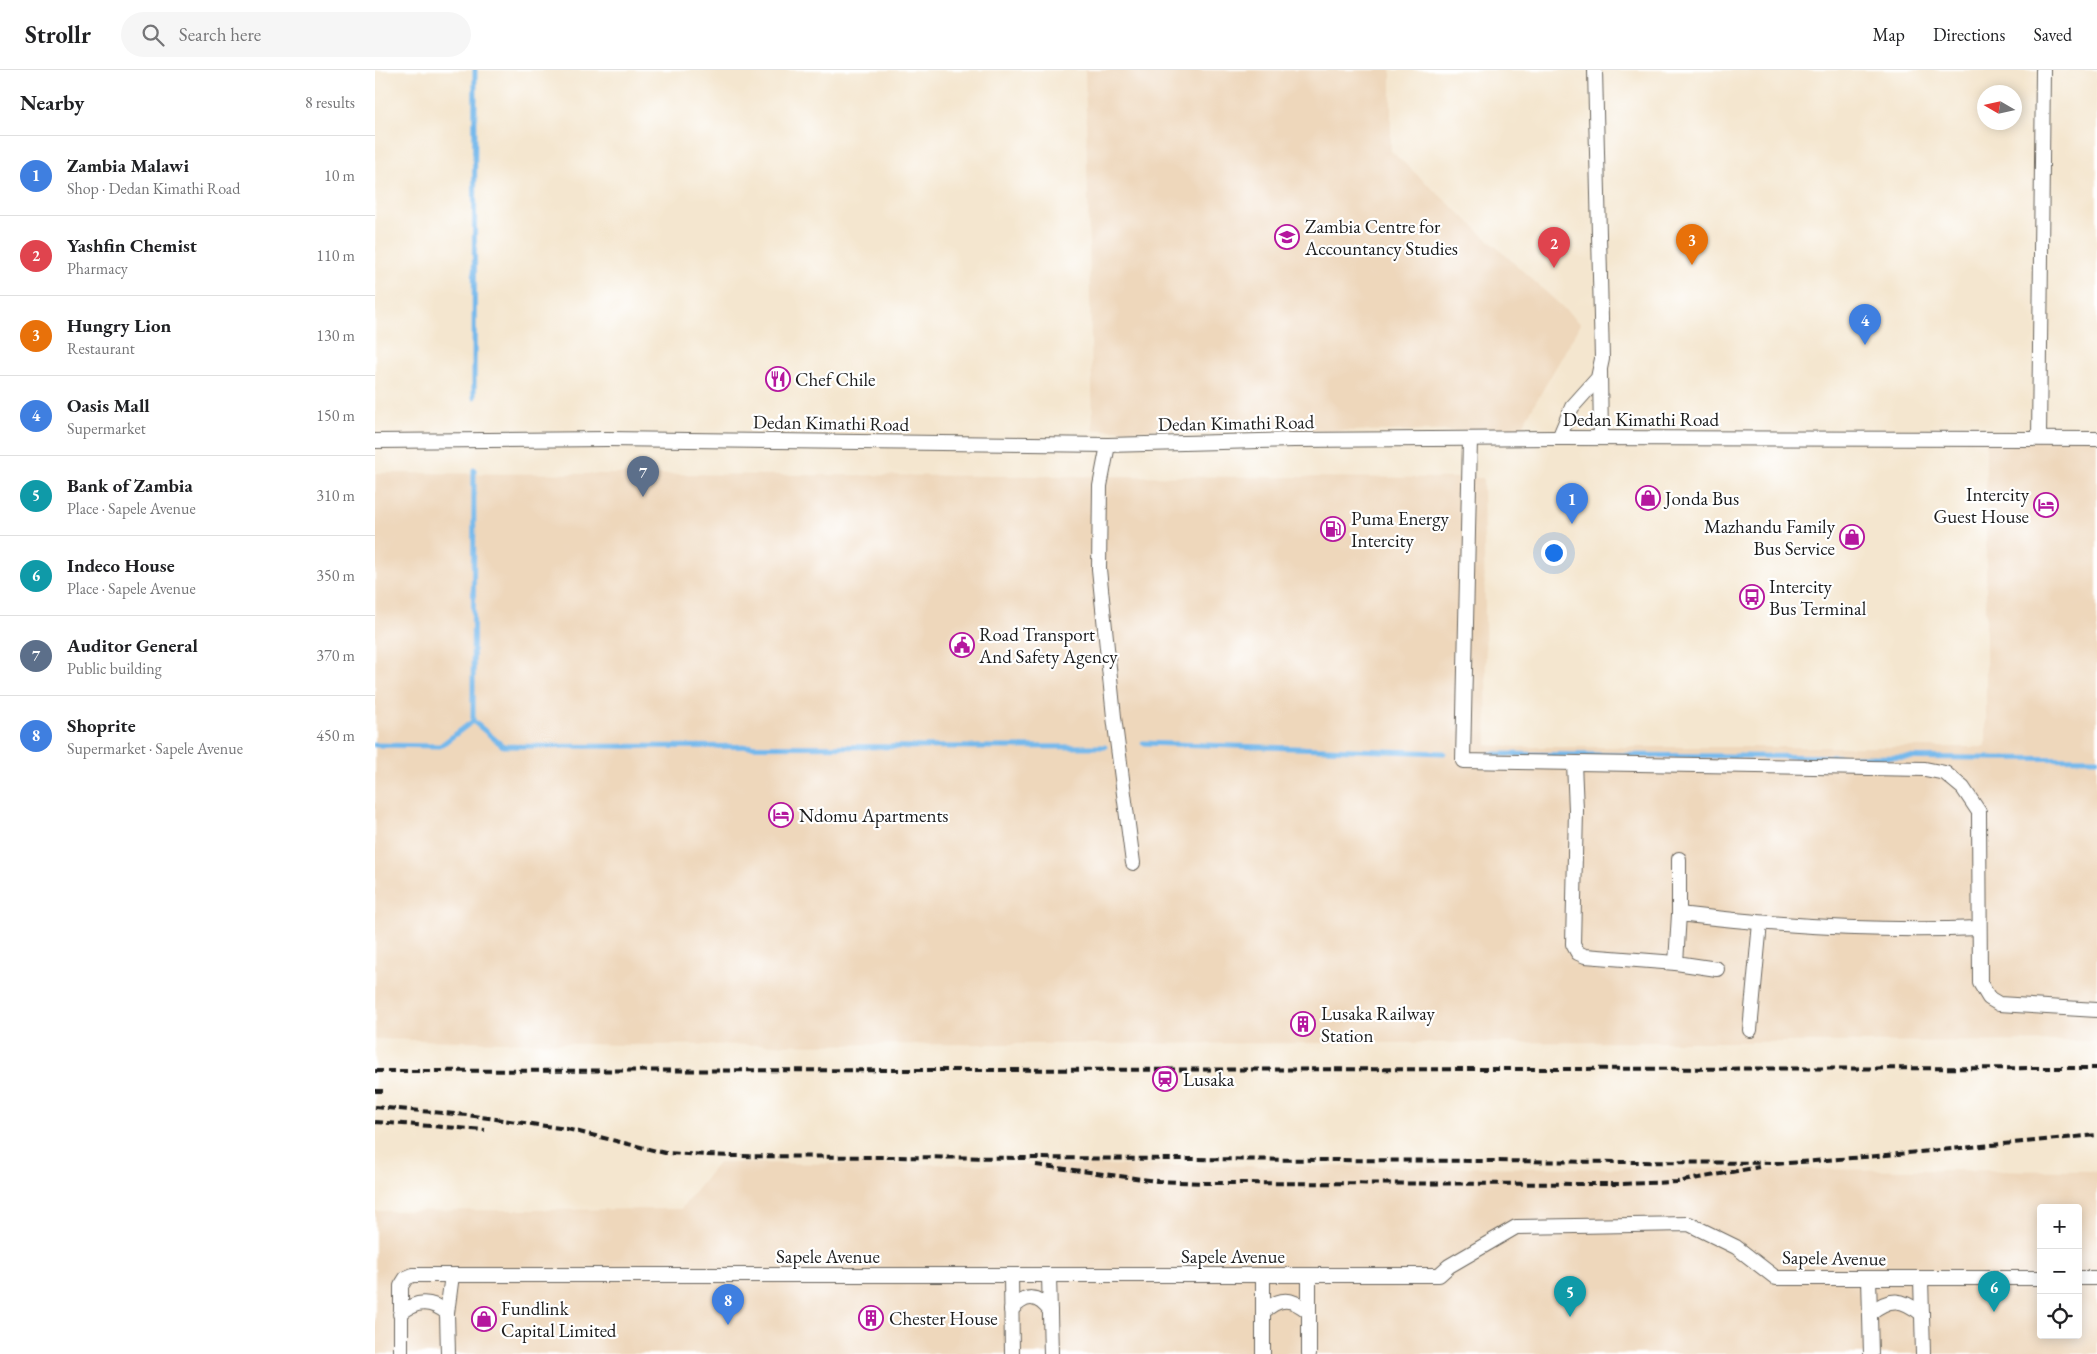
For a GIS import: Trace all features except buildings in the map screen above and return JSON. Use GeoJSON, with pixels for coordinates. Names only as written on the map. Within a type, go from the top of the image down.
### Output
{"type":"FeatureCollection","features":[{"type":"Feature","properties":{"kind":"street"},"geometry":{"type":"LineString","coordinates":[[1595,70],[1602,359],[1601,438]]}},
{"type":"Feature","properties":{"kind":"street"},"geometry":{"type":"LineString","coordinates":[[2039,438],[2043,70]]}},
{"type":"Feature","properties":{"kind":"street"},"geometry":{"type":"LineString","coordinates":[[1559,438],[1572,408],[1597,378],[1601,370]]}},
{"type":"Feature","properties":{"kind":"street"},"geometry":{"type":"LineString","coordinates":[[1470,438],[1463,761],[1925,769],[1945,773],[1963,788],[1979,812],[1980,983],[1989,998],[1999,1004],[2097,1010]]}},
{"type":"Feature","properties":{"kind":"street","name":"Dedan Kimathi Road"},"geometry":{"type":"LineString","coordinates":[[375,441],[607,439],[1108,445],[1470,438],[2097,439]]}},
{"type":"Feature","properties":{"kind":"street"},"geometry":{"type":"LineString","coordinates":[[1108,445],[1100,486],[1099,569],[1114,717],[1133,863]]}},
{"type":"Feature","properties":{"kind":"street"},"geometry":{"type":"LineString","coordinates":[[1574,763],[1576,810],[1573,944],[1579,953],[1585,956],[1717,969]]}},
{"type":"Feature","properties":{"kind":"street"},"geometry":{"type":"LineString","coordinates":[[1676,964],[1679,914],[1679,860]]}},
{"type":"Feature","properties":{"kind":"street"},"geometry":{"type":"LineString","coordinates":[[1679,914],[1760,923],[1853,929],[1979,928]]}},
{"type":"Feature","properties":{"kind":"street"},"geometry":{"type":"LineString","coordinates":[[1750,1030],[1760,923]]}},
{"type":"Feature","properties":{"kind":"street","name":"Sapele Avenue"},"geometry":{"type":"LineString","coordinates":[[400,1314],[401,1286],[406,1278],[413,1276],[1439,1275],[1449,1266],[1516,1227],[1689,1224],[1736,1247],[1777,1278],[2037,1278]]}},
{"type":"Feature","properties":{"kind":"street"},"geometry":{"type":"LineString","coordinates":[[447,1354],[447,1313],[452,1275]]}},
{"type":"Feature","properties":{"kind":"street"},"geometry":{"type":"LineString","coordinates":[[1011,1275],[1012,1354]]}},
{"type":"Feature","properties":{"kind":"street"},"geometry":{"type":"LineString","coordinates":[[1049,1275],[1051,1354]]}},
{"type":"Feature","properties":{"kind":"street"},"geometry":{"type":"LineString","coordinates":[[1263,1275],[1263,1354]]}},
{"type":"Feature","properties":{"kind":"street"},"geometry":{"type":"LineString","coordinates":[[1309,1275],[1309,1354]]}},
{"type":"Feature","properties":{"kind":"street"},"geometry":{"type":"LineString","coordinates":[[1869,1278],[1871,1354]]}},
{"type":"Feature","properties":{"kind":"street"},"geometry":{"type":"LineString","coordinates":[[1921,1278],[1923,1354]]}},
{"type":"Feature","properties":{"kind":"street"},"geometry":{"type":"LineString","coordinates":[[2082,1278],[2097,1278]]}},
{"type":"Feature","properties":{"kind":"street"},"geometry":{"type":"LineString","coordinates":[[1011,1310],[1019,1301],[1031,1297],[1043,1301],[1050,1311]]}},
{"type":"Feature","properties":{"kind":"street"},"geometry":{"type":"LineString","coordinates":[[1263,1312],[1273,1303],[1285,1300],[1299,1303],[1309,1312]]}},
{"type":"Feature","properties":{"kind":"street"},"geometry":{"type":"LineString","coordinates":[[1870,1313],[1882,1304],[1896,1301],[1911,1304],[1922,1314]]}},
{"type":"Feature","properties":{"kind":"street"},"geometry":{"type":"LineString","coordinates":[[401,1354],[400,1314],[408,1307],[418,1303],[429,1303],[439,1306],[447,1313]]}},
{"type":"Feature","properties":{"kind":"shaded area","name":"Zambia Centre for Accountancy Studies"},"geometry":{"type":"Polygon","coordinates":[[[1085,70],[1391,70],[1391,151],[1581,324],[1519,431],[1093,430],[1085,70]]]}},
{"type":"Feature","properties":{"kind":"shaded area"},"geometry":{"type":"Polygon","coordinates":[[[2097,434],[2097,1041],[627,1045],[375,1039],[375,473],[1483,478],[1487,745],[1519,747],[1986,747],[1986,437],[2097,434]]]}},
{"type":"Feature","properties":{"kind":"shaded area"},"geometry":{"type":"Polygon","coordinates":[[[718,1163],[2097,1171],[2097,1354],[375,1354],[375,1211],[681,1209],[718,1163]]]}},
{"type":"Feature","properties":{"kind":"waterway"},"geometry":{"type":"LineString","coordinates":[[474,397],[475,70]]}},
{"type":"Feature","properties":{"kind":"waterway"},"geometry":{"type":"LineString","coordinates":[[473,721],[474,470]]}},
{"type":"Feature","properties":{"kind":"waterway"},"geometry":{"type":"LineString","coordinates":[[375,745],[440,746],[473,721],[503,746],[1105,747]]}},
{"type":"Feature","properties":{"kind":"waterway"},"geometry":{"type":"LineString","coordinates":[[1143,743],[1444,753]]}},
{"type":"Feature","properties":{"kind":"waterway"},"geometry":{"type":"LineString","coordinates":[[1490,754],[2097,759]]}},
{"type":"Feature","properties":{"kind":"railway"},"geometry":{"type":"LineString","coordinates":[[375,1071],[2097,1068]]}},
{"type":"Feature","properties":{"kind":"railway"},"geometry":{"type":"LineString","coordinates":[[375,1091],[385,1091]]}},
{"type":"Feature","properties":{"kind":"railway"},"geometry":{"type":"LineString","coordinates":[[375,1107],[467,1115],[567,1129],[665,1153],[731,1156],[1782,1163]]}},
{"type":"Feature","properties":{"kind":"railway"},"geometry":{"type":"LineString","coordinates":[[375,1122],[485,1130]]}},
{"type":"Feature","properties":{"kind":"railway"},"geometry":{"type":"LineString","coordinates":[[1776,1164],[2097,1135]]}},
{"type":"Feature","properties":{"kind":"railway"},"geometry":{"type":"LineString","coordinates":[[1036,1165],[1157,1181],[1206,1183],[1620,1184],[1677,1182],[1759,1167]]}},
{"type":"Feature","properties":{"kind":"place","name":"Zambia Centre for Accountancy Studies"},"geometry":{"type":"Point","coordinates":[1287,237]}},
{"type":"Feature","properties":{"kind":"place","name":"Hungry Lion"},"geometry":{"type":"Point","coordinates":[1692,265]}},
{"type":"Feature","properties":{"kind":"place","name":"Yashfin Chemist"},"geometry":{"type":"Point","coordinates":[1554,268]}},
{"type":"Feature","properties":{"kind":"place","name":"Oasis Mall"},"geometry":{"type":"Point","coordinates":[1865,345]}},
{"type":"Feature","properties":{"kind":"place","name":"Chef Chile"},"geometry":{"type":"Point","coordinates":[778,379]}},
{"type":"Feature","properties":{"kind":"place","name":"Auditor General"},"geometry":{"type":"Point","coordinates":[643,497]}},
{"type":"Feature","properties":{"kind":"place","name":"Jonda Bus"},"geometry":{"type":"Point","coordinates":[1648,498]}},
{"type":"Feature","properties":{"kind":"place","name":"Intercity Guest House"},"geometry":{"type":"Point","coordinates":[2046,505]}},
{"type":"Feature","properties":{"kind":"place","name":"Zambia Malawi"},"geometry":{"type":"Point","coordinates":[1572,524]}},
{"type":"Feature","properties":{"kind":"place","name":"Puma Energy Intercity"},"geometry":{"type":"Point","coordinates":[1333,529]}},
{"type":"Feature","properties":{"kind":"place","name":"Mazhandu Family Bus Service"},"geometry":{"type":"Point","coordinates":[1852,537]}},
{"type":"Feature","properties":{"kind":"place","name":"Intercity Bus Terminal"},"geometry":{"type":"Point","coordinates":[1752,597]}},
{"type":"Feature","properties":{"kind":"place","name":"Road Transport And Safety Agency"},"geometry":{"type":"Point","coordinates":[962,645]}},
{"type":"Feature","properties":{"kind":"place","name":"Ndomu Apartments"},"geometry":{"type":"Point","coordinates":[781,815]}},
{"type":"Feature","properties":{"kind":"place","name":"Lusaka Railway Station"},"geometry":{"type":"Point","coordinates":[1303,1024]}},
{"type":"Feature","properties":{"kind":"place","name":"Lusaka"},"geometry":{"type":"Point","coordinates":[1165,1079]}},
{"type":"Feature","properties":{"kind":"place","name":"Indeco House"},"geometry":{"type":"Point","coordinates":[1994,1312]}},
{"type":"Feature","properties":{"kind":"place","name":"Bank of Zambia"},"geometry":{"type":"Point","coordinates":[1570,1317]}},
{"type":"Feature","properties":{"kind":"place","name":"Chester House"},"geometry":{"type":"Point","coordinates":[871,1318]}},
{"type":"Feature","properties":{"kind":"place","name":"Fundlink Capital Limited"},"geometry":{"type":"Point","coordinates":[484,1319]}},
{"type":"Feature","properties":{"kind":"place","name":"Shoprite"},"geometry":{"type":"Point","coordinates":[728,1325]}}]}
